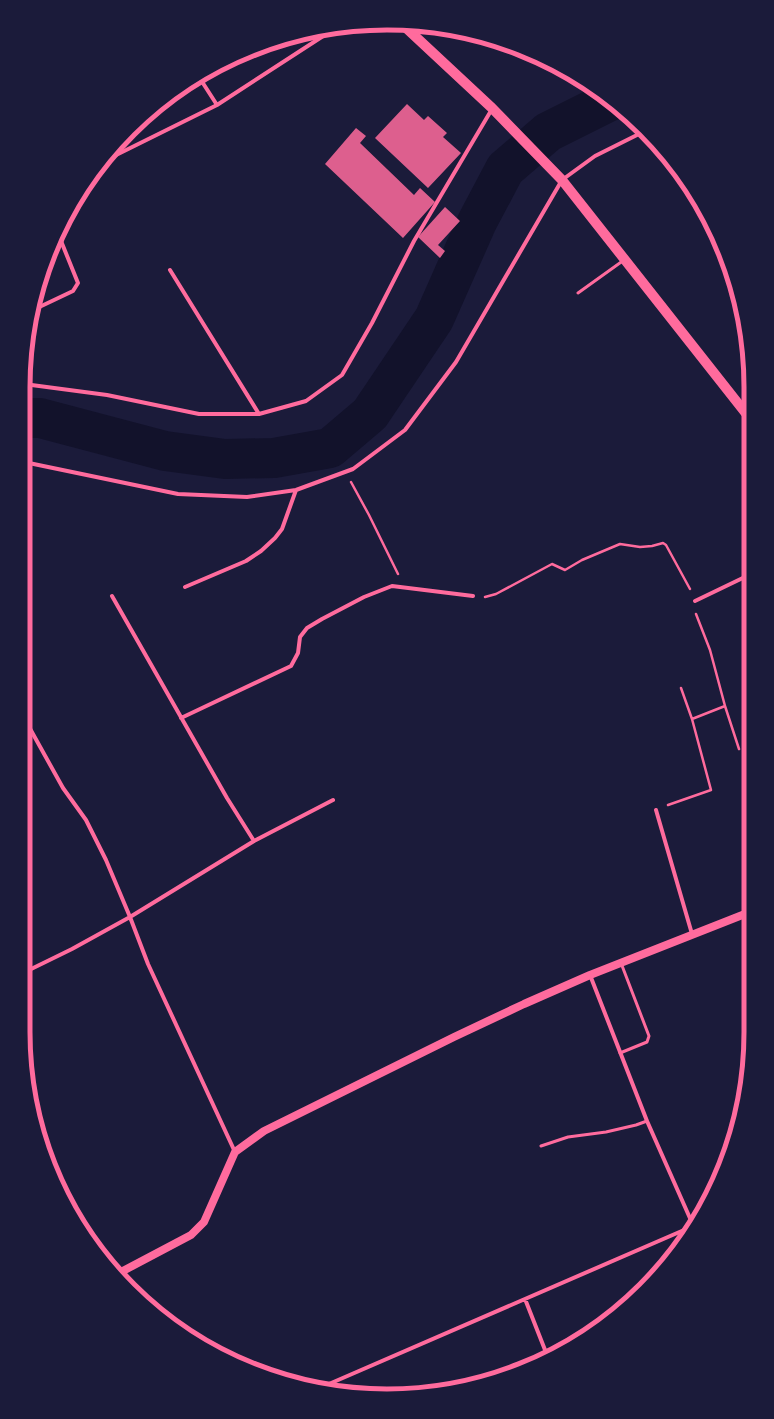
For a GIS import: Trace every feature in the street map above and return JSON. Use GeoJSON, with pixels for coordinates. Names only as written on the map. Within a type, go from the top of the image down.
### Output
{"type":"FeatureCollection","features":[{"type":"Feature","properties":{"kind":"main road"},"geometry":{"type":"LineString","coordinates":[[409,31],[492,108],[562,180],[744,411]]}},
{"type":"Feature","properties":{"kind":"main road"},"geometry":{"type":"LineString","coordinates":[[123,1271],[191,1235],[204,1222],[235,1152],[264,1131],[524,1004],[590,975],[744,914]]}},
{"type":"Feature","properties":{"kind":"street"},"geometry":{"type":"LineString","coordinates":[[118,153],[217,105],[323,36]]}},
{"type":"Feature","properties":{"kind":"street"},"geometry":{"type":"LineString","coordinates":[[202,82],[217,105]]}},
{"type":"Feature","properties":{"kind":"street"},"geometry":{"type":"LineString","coordinates":[[30,385],[107,395],[199,414],[259,414],[306,401],[342,375],[372,323],[414,241],[492,108]]}},
{"type":"Feature","properties":{"kind":"street"},"geometry":{"type":"LineString","coordinates":[[30,463],[178,494],[247,497],[296,490],[353,469],[405,430],[456,362],[562,180],[596,156],[638,134]]}},
{"type":"Feature","properties":{"kind":"street"},"geometry":{"type":"LineString","coordinates":[[39,307],[73,291],[78,283],[61,241]]}},
{"type":"Feature","properties":{"kind":"street"},"geometry":{"type":"LineString","coordinates":[[170,270],[259,414]]}},
{"type":"Feature","properties":{"kind":"street"},"geometry":{"type":"LineString","coordinates":[[185,587],[246,561],[275,538],[282,529],[296,490]]}},
{"type":"Feature","properties":{"kind":"street"},"geometry":{"type":"LineString","coordinates":[[695,601],[744,577]]}},
{"type":"Feature","properties":{"kind":"street"},"geometry":{"type":"LineString","coordinates":[[181,718],[291,666],[298,654],[300,637],[307,628],[322,618],[364,597],[392,586],[473,596]]}},
{"type":"Feature","properties":{"kind":"street"},"geometry":{"type":"LineString","coordinates":[[112,596],[181,718],[254,841]]}},
{"type":"Feature","properties":{"kind":"street"},"geometry":{"type":"LineString","coordinates":[[30,729],[63,788],[86,820],[106,860],[148,964],[235,1152]]}},
{"type":"Feature","properties":{"kind":"street"},"geometry":{"type":"LineString","coordinates":[[30,970],[72,949],[130,917],[254,841],[333,800]]}},
{"type":"Feature","properties":{"kind":"street"},"geometry":{"type":"LineString","coordinates":[[656,810],[692,934]]}},
{"type":"Feature","properties":{"kind":"street"},"geometry":{"type":"LineString","coordinates":[[590,975],[647,1121],[690,1221]]}},
{"type":"Feature","properties":{"kind":"street"},"geometry":{"type":"LineString","coordinates":[[327,1384],[684,1229]]}},
{"type":"Feature","properties":{"kind":"street"},"geometry":{"type":"LineString","coordinates":[[525,1299],[546,1352]]}},
{"type":"Feature","properties":{"kind":"lane"},"geometry":{"type":"LineString","coordinates":[[578,293],[625,259]]}},
{"type":"Feature","properties":{"kind":"lane"},"geometry":{"type":"LineString","coordinates":[[620,1053],[647,1042],[649,1036],[621,963]]}},
{"type":"Feature","properties":{"kind":"lane"},"geometry":{"type":"LineString","coordinates":[[541,1146],[568,1137],[606,1132],[647,1121]]}},
{"type":"Feature","properties":{"kind":"path"},"geometry":{"type":"LineString","coordinates":[[345,472],[369,515],[404,587]]}},
{"type":"Feature","properties":{"kind":"path"},"geometry":{"type":"LineString","coordinates":[[485,597],[496,594],[552,564],[565,570],[582,560],[620,544],[640,547],[663,543],[666,545],[695,601],[693,606],[710,650],[725,706],[739,748]]}},
{"type":"Feature","properties":{"kind":"path"},"geometry":{"type":"LineString","coordinates":[[656,810],[711,790],[692,719],[681,688]]}},
{"type":"Feature","properties":{"kind":"path"},"geometry":{"type":"LineString","coordinates":[[692,719],[725,706]]}},
{"type":"Feature","properties":{"kind":"building"},"geometry":{"type":"Polygon","coordinates":[[[407,104],[424,120],[428,116],[447,133],[443,137],[461,153],[428,188],[375,138],[407,104]]]}},
{"type":"Feature","properties":{"kind":"building"},"geometry":{"type":"Polygon","coordinates":[[[356,128],[366,136],[360,143],[414,195],[420,188],[435,202],[403,238],[325,164],[356,128]]]}},
{"type":"Feature","properties":{"kind":"building"},"geometry":{"type":"Polygon","coordinates":[[[445,207],[460,221],[438,245],[445,251],[440,258],[418,237],[445,207]]]}},
{"type":"Feature","properties":{"kind":"waterway"},"geometry":{"type":"LineString","coordinates":[[30,418],[40,418],[165,451],[225,459],[274,458],[330,448],[370,414],[434,319],[477,222],[505,169],[548,132],[604,104]]}}]}
